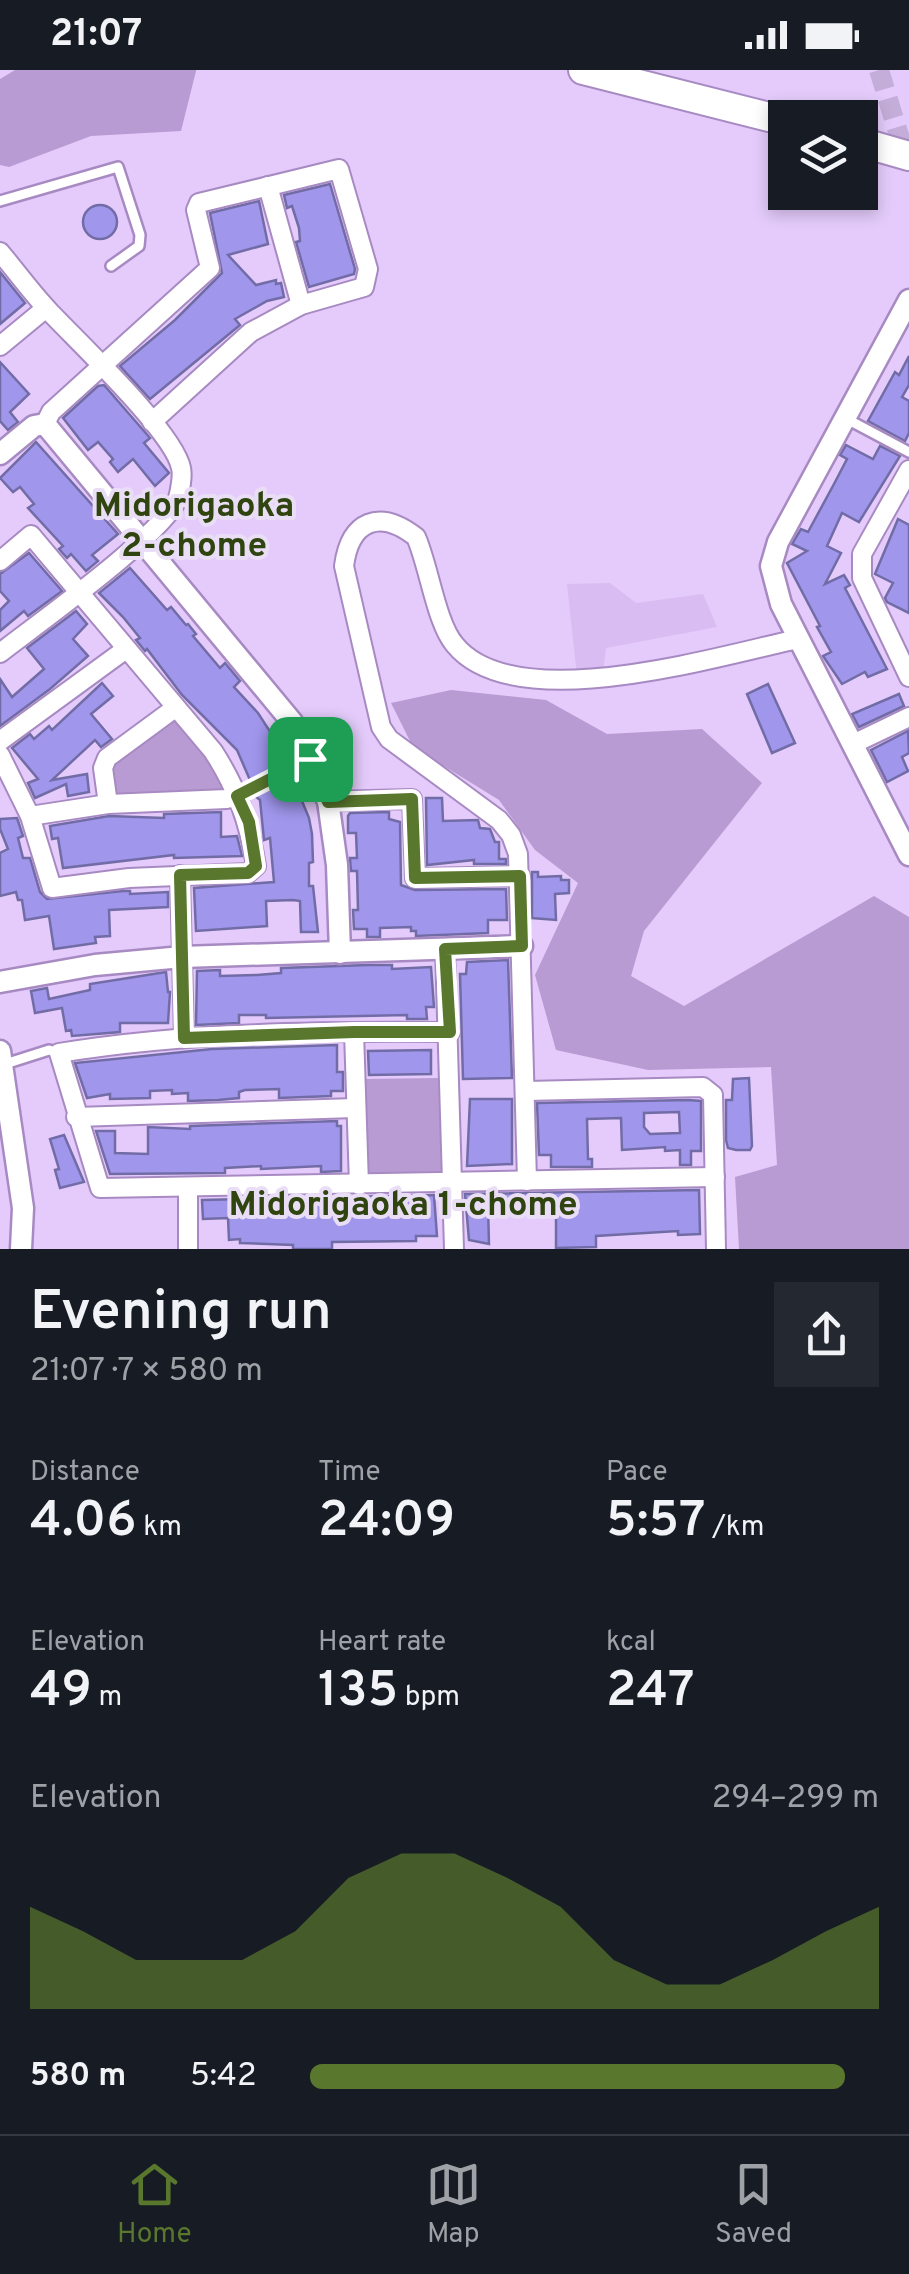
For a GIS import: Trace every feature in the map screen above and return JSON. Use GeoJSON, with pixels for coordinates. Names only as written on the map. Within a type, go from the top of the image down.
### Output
{"type":"FeatureCollection","features":[{"type":"Feature","properties":{"kind":"highway"},"geometry":{"type":"LineString","coordinates":[[584,70],[768,117]]}},
{"type":"Feature","properties":{"kind":"highway"},"geometry":{"type":"LineString","coordinates":[[878,140],[909,143]]}},
{"type":"Feature","properties":{"kind":"highway"},"geometry":{"type":"LineString","coordinates":[[878,145],[909,156]]}},
{"type":"Feature","properties":{"kind":"street"},"geometry":{"type":"LineString","coordinates":[[0,454],[34,426],[44,424],[51,412],[210,268],[196,210],[198,202],[339,169],[368,270],[364,287],[301,305],[251,332],[152,422]]}},
{"type":"Feature","properties":{"kind":"street"},"geometry":{"type":"LineString","coordinates":[[268,186],[301,305]]}},
{"type":"Feature","properties":{"kind":"street"},"geometry":{"type":"LineString","coordinates":[[0,252],[46,308],[152,422],[182,469],[178,497],[167,516],[143,540],[0,653]]}},
{"type":"Feature","properties":{"kind":"street"},"geometry":{"type":"LineString","coordinates":[[0,346],[46,308]]}},
{"type":"Feature","properties":{"kind":"street"},"geometry":{"type":"LineString","coordinates":[[907,310],[774,554],[773,581],[798,639],[909,855]]}},
{"type":"Feature","properties":{"kind":"street"},"geometry":{"type":"LineString","coordinates":[[44,424],[292,722],[328,802],[337,865],[340,953]]}},
{"type":"Feature","properties":{"kind":"street"},"geometry":{"type":"LineString","coordinates":[[909,470],[862,554],[862,578],[909,678]]}},
{"type":"Feature","properties":{"kind":"street"},"geometry":{"type":"LineString","coordinates":[[527,1181],[518,854],[511,835],[498,820],[389,739],[381,727],[344,566],[347,544],[362,527],[384,520],[416,537],[452,643],[469,659],[502,672],[574,682],[638,673],[798,639]]}},
{"type":"Feature","properties":{"kind":"street"},"geometry":{"type":"LineString","coordinates":[[0,561],[31,535],[212,751],[234,784],[249,822],[256,866],[248,873],[129,878],[52,888],[30,816],[0,755]]}},
{"type":"Feature","properties":{"kind":"street"},"geometry":{"type":"LineString","coordinates":[[893,644],[909,632]]}},
{"type":"Feature","properties":{"kind":"street"},"geometry":{"type":"LineString","coordinates":[[0,742],[126,649]]}},
{"type":"Feature","properties":{"kind":"street"},"geometry":{"type":"LineString","coordinates":[[108,804],[103,768],[106,758],[174,708]]}},
{"type":"Feature","properties":{"kind":"street"},"geometry":{"type":"LineString","coordinates":[[854,744],[909,716]]}},
{"type":"Feature","properties":{"kind":"street"},"geometry":{"type":"LineString","coordinates":[[30,816],[108,804],[237,796]]}},
{"type":"Feature","properties":{"kind":"street"},"geometry":{"type":"LineString","coordinates":[[328,802],[412,799],[415,878],[520,876]]}},
{"type":"Feature","properties":{"kind":"street"},"geometry":{"type":"LineString","coordinates":[[180,875],[184,1038]]}},
{"type":"Feature","properties":{"kind":"street"},"geometry":{"type":"LineString","coordinates":[[0,982],[95,965],[182,957],[522,946]]}},
{"type":"Feature","properties":{"kind":"street"},"geometry":{"type":"LineString","coordinates":[[445,949],[454,1249]]}},
{"type":"Feature","properties":{"kind":"street"},"geometry":{"type":"LineString","coordinates":[[354,1032],[359,1185]]}},
{"type":"Feature","properties":{"kind":"street"},"geometry":{"type":"LineString","coordinates":[[450,1032],[184,1038],[124,1042],[59,1053],[100,1188],[714,1177]]}},
{"type":"Feature","properties":{"kind":"street"},"geometry":{"type":"LineString","coordinates":[[1,1058],[8,1143],[24,1208],[21,1249]]}},
{"type":"Feature","properties":{"kind":"street"},"geometry":{"type":"LineString","coordinates":[[526,1090],[704,1088],[713,1095],[716,1249],[696,1249]]}},
{"type":"Feature","properties":{"kind":"street"},"geometry":{"type":"LineString","coordinates":[[76,1117],[355,1108]]}},
{"type":"Feature","properties":{"kind":"street"},"geometry":{"type":"LineString","coordinates":[[188,1188],[188,1249]]}},
{"type":"Feature","properties":{"kind":"lane"},"geometry":{"type":"LineString","coordinates":[[0,201],[118,168],[140,235],[139,246],[111,266]]}},
{"type":"Feature","properties":{"kind":"lane"},"geometry":{"type":"LineString","coordinates":[[845,418],[909,452]]}},
{"type":"Feature","properties":{"kind":"lane"},"geometry":{"type":"LineString","coordinates":[[237,796],[310,759]]}},
{"type":"Feature","properties":{"kind":"lane"},"geometry":{"type":"LineString","coordinates":[[1,1058],[49,1050],[59,1053]]}},
{"type":"Feature","properties":{"kind":"shaded area"},"geometry":{"type":"Polygon","coordinates":[[[15,70],[196,71],[181,131],[91,136],[9,167],[0,165],[0,79],[15,70]]]}},
{"type":"Feature","properties":{"kind":"shaded area"},"geometry":{"type":"Polygon","coordinates":[[[610,583],[636,603],[703,594],[717,627],[606,648],[603,673],[577,676],[567,584],[610,583]]]}},
{"type":"Feature","properties":{"kind":"shaded area"},"geometry":{"type":"Polygon","coordinates":[[[451,690],[546,700],[607,734],[702,729],[762,783],[644,931],[631,976],[684,1006],[874,896],[909,917],[909,1249],[739,1249],[735,1177],[777,1165],[771,1067],[648,1070],[556,1050],[535,975],[578,883],[535,850],[499,800],[413,747],[391,703],[451,690]]]}},
{"type":"Feature","properties":{"kind":"shaded area"},"geometry":{"type":"Polygon","coordinates":[[[175,717],[211,759],[229,787],[225,794],[121,797],[115,793],[109,771],[116,762],[175,717]]]}},
{"type":"Feature","properties":{"kind":"shaded area"},"geometry":{"type":"Polygon","coordinates":[[[439,1078],[441,1170],[437,1176],[369,1178],[363,1173],[362,1079],[439,1078]]]}},
{"type":"Feature","properties":{"kind":"building"},"geometry":{"type":"Polygon","coordinates":[[[330,184],[354,274],[309,287],[296,242],[300,241],[299,228],[284,195],[330,184]]]}},
{"type":"Feature","properties":{"kind":"building"},"geometry":{"type":"Polygon","coordinates":[[[259,201],[268,244],[228,255],[256,285],[276,280],[276,284],[281,283],[284,297],[267,301],[235,319],[240,325],[150,399],[120,366],[175,320],[222,273],[210,213],[259,201]]]}},
{"type":"Feature","properties":{"kind":"building"},"geometry":{"type":"Polygon","coordinates":[[[100,205],[112,210],[117,222],[112,234],[100,239],[88,234],[83,222],[88,210],[100,205]]]}},
{"type":"Feature","properties":{"kind":"building"},"geometry":{"type":"Polygon","coordinates":[[[0,272],[25,303],[0,324],[0,272]]]}},
{"type":"Feature","properties":{"kind":"building"},"geometry":{"type":"Polygon","coordinates":[[[909,356],[909,385],[902,397],[909,401],[909,433],[905,441],[868,421],[895,372],[899,375],[909,356]]]}},
{"type":"Feature","properties":{"kind":"building"},"geometry":{"type":"Polygon","coordinates":[[[0,362],[29,394],[10,412],[18,422],[8,430],[0,421],[0,362]]]}},
{"type":"Feature","properties":{"kind":"building"},"geometry":{"type":"Polygon","coordinates":[[[104,385],[150,438],[144,443],[169,473],[155,486],[133,459],[118,472],[110,462],[113,459],[98,442],[88,450],[63,418],[104,385]]]}},
{"type":"Feature","properties":{"kind":"building"},"geometry":{"type":"Polygon","coordinates":[[[36,442],[118,534],[92,555],[98,561],[86,571],[71,554],[67,558],[59,549],[63,546],[28,508],[34,504],[20,487],[13,492],[0,478],[36,442]]]}},
{"type":"Feature","properties":{"kind":"building"},"geometry":{"type":"Polygon","coordinates":[[[846,445],[873,459],[880,446],[900,456],[859,522],[842,513],[827,546],[841,553],[825,584],[844,575],[850,585],[845,588],[887,669],[868,677],[865,672],[842,684],[823,656],[831,652],[787,563],[807,551],[792,544],[801,529],[808,532],[847,459],[840,455],[846,445]]]}},
{"type":"Feature","properties":{"kind":"building"},"geometry":{"type":"Polygon","coordinates":[[[898,519],[909,525],[909,613],[887,602],[885,598],[893,583],[875,574],[898,519]]]}},
{"type":"Feature","properties":{"kind":"building"},"geometry":{"type":"Polygon","coordinates":[[[29,553],[62,591],[28,616],[24,611],[0,631],[0,610],[9,601],[0,591],[0,574],[29,553]]]}},
{"type":"Feature","properties":{"kind":"building"},"geometry":{"type":"Polygon","coordinates":[[[130,568],[167,610],[171,607],[188,624],[196,634],[193,636],[220,668],[225,663],[240,681],[234,687],[258,713],[289,761],[250,780],[237,750],[182,695],[136,640],[140,638],[123,617],[99,593],[130,568]]]}},
{"type":"Feature","properties":{"kind":"building"},"geometry":{"type":"Polygon","coordinates":[[[76,611],[87,624],[73,639],[88,656],[0,726],[0,679],[12,697],[44,669],[27,648],[76,611]]]}},
{"type":"Feature","properties":{"kind":"building"},"geometry":{"type":"Polygon","coordinates":[[[102,683],[113,696],[91,714],[112,739],[101,747],[95,740],[52,780],[87,774],[89,792],[68,796],[66,784],[35,798],[28,783],[38,779],[12,748],[30,734],[34,739],[49,726],[52,730],[102,683]]]}},
{"type":"Feature","properties":{"kind":"building"},"geometry":{"type":"Polygon","coordinates":[[[768,684],[795,743],[772,753],[747,694],[768,684]]]}},
{"type":"Feature","properties":{"kind":"building"},"geometry":{"type":"Polygon","coordinates":[[[899,694],[904,706],[859,727],[852,714],[899,694]]]}},
{"type":"Feature","properties":{"kind":"building"},"geometry":{"type":"Polygon","coordinates":[[[908,731],[909,753],[902,757],[908,771],[887,782],[871,750],[908,731]]]}},
{"type":"Feature","properties":{"kind":"building"},"geometry":{"type":"Polygon","coordinates":[[[297,775],[293,779],[312,834],[309,886],[313,886],[318,932],[301,932],[300,901],[293,900],[266,901],[267,926],[196,931],[194,888],[274,882],[270,838],[264,840],[260,800],[255,796],[297,775]]]}},
{"type":"Feature","properties":{"kind":"building"},"geometry":{"type":"Polygon","coordinates":[[[426,798],[442,798],[443,821],[478,820],[480,828],[490,829],[495,842],[499,842],[499,859],[506,859],[506,864],[474,864],[474,860],[427,865],[426,798]]]}},
{"type":"Feature","properties":{"kind":"building"},"geometry":{"type":"Polygon","coordinates":[[[221,812],[221,837],[237,836],[242,856],[174,855],[63,868],[58,838],[52,839],[50,826],[109,816],[164,818],[164,814],[221,812]]]}},
{"type":"Feature","properties":{"kind":"building"},"geometry":{"type":"Polygon","coordinates":[[[389,812],[389,819],[400,822],[401,885],[415,890],[506,889],[507,920],[488,920],[488,933],[416,936],[411,927],[380,928],[380,937],[367,937],[367,929],[354,929],[353,910],[358,910],[357,871],[351,871],[350,858],[357,858],[356,833],[348,833],[348,816],[389,812]]]}},
{"type":"Feature","properties":{"kind":"building"},"geometry":{"type":"Polygon","coordinates":[[[17,818],[23,836],[18,838],[23,858],[30,858],[40,892],[47,899],[123,891],[168,892],[168,907],[109,910],[110,936],[95,937],[96,943],[54,949],[49,916],[25,920],[22,900],[18,900],[16,892],[0,896],[0,853],[8,849],[0,819],[17,818]]]}},
{"type":"Feature","properties":{"kind":"building"},"geometry":{"type":"Polygon","coordinates":[[[532,872],[538,872],[538,877],[561,876],[561,880],[569,880],[569,893],[555,894],[556,920],[532,918],[532,872]]]}},
{"type":"Feature","properties":{"kind":"building"},"geometry":{"type":"Polygon","coordinates":[[[508,960],[512,1078],[463,1079],[460,974],[466,974],[467,962],[508,960]]]}},
{"type":"Feature","properties":{"kind":"building"},"geometry":{"type":"Polygon","coordinates":[[[392,965],[392,969],[431,967],[434,1007],[426,1007],[427,1019],[407,1019],[407,1015],[239,1015],[239,1023],[196,1025],[197,971],[220,970],[220,976],[257,975],[281,973],[281,968],[392,965]]]}},
{"type":"Feature","properties":{"kind":"building"},"geometry":{"type":"Polygon","coordinates":[[[166,972],[170,992],[168,1023],[120,1023],[120,1032],[72,1036],[71,1030],[66,1031],[62,1008],[35,1013],[31,991],[47,988],[49,999],[90,990],[90,984],[166,972]]]}},
{"type":"Feature","properties":{"kind":"building"},"geometry":{"type":"Polygon","coordinates":[[[337,1045],[337,1072],[343,1072],[343,1091],[331,1091],[331,1096],[279,1098],[279,1089],[245,1090],[239,1092],[239,1098],[218,1100],[188,1101],[188,1093],[172,1094],[172,1090],[150,1091],[150,1098],[110,1099],[110,1094],[87,1098],[75,1063],[212,1049],[337,1045]]]}},
{"type":"Feature","properties":{"kind":"building"},"geometry":{"type":"Polygon","coordinates":[[[431,1050],[431,1074],[369,1075],[368,1051],[431,1050]]]}},
{"type":"Feature","properties":{"kind":"building"},"geometry":{"type":"Polygon","coordinates":[[[749,1078],[752,1146],[750,1150],[736,1150],[728,1148],[726,1140],[726,1100],[732,1100],[733,1079],[749,1078]]]}},
{"type":"Feature","properties":{"kind":"building"},"geometry":{"type":"Polygon","coordinates":[[[470,1099],[512,1099],[512,1164],[467,1166],[470,1099]]]}},
{"type":"Feature","properties":{"kind":"building"},"geometry":{"type":"Polygon","coordinates":[[[701,1101],[701,1151],[691,1151],[691,1165],[680,1165],[680,1150],[622,1150],[621,1118],[587,1119],[588,1159],[592,1159],[592,1167],[551,1167],[551,1155],[539,1155],[537,1103],[701,1101]],[[679,1112],[644,1113],[644,1127],[650,1134],[680,1133],[679,1112]]]}},
{"type":"Feature","properties":{"kind":"building"},"geometry":{"type":"Polygon","coordinates":[[[337,1121],[337,1126],[341,1126],[341,1171],[321,1172],[321,1166],[261,1166],[225,1168],[225,1173],[110,1174],[96,1131],[115,1131],[115,1153],[148,1154],[148,1127],[190,1129],[337,1121]]]}},
{"type":"Feature","properties":{"kind":"building"},"geometry":{"type":"Polygon","coordinates":[[[64,1135],[84,1182],[60,1188],[50,1139],[64,1135]]]}},
{"type":"Feature","properties":{"kind":"building"},"geometry":{"type":"Polygon","coordinates":[[[699,1190],[700,1234],[678,1235],[678,1231],[596,1236],[596,1247],[556,1248],[556,1208],[488,1206],[489,1244],[469,1240],[465,1194],[699,1190]]]}},
{"type":"Feature","properties":{"kind":"building"},"geometry":{"type":"Polygon","coordinates":[[[434,1195],[437,1236],[416,1236],[416,1241],[332,1242],[332,1249],[293,1249],[293,1245],[229,1240],[228,1218],[203,1219],[202,1200],[434,1195]]]}},
{"type":"Feature","properties":{"kind":"tunnel"},"geometry":{"type":"LineString","coordinates":[[879,70],[908,165]]}},
{"type":"Feature","properties":{"kind":"district","name":"Midorigaoka 2-chome"},"geometry":{"type":"Point","coordinates":[194,527]}},
{"type":"Feature","properties":{"kind":"district","name":"Midorigaoka 1-chome"},"geometry":{"type":"Point","coordinates":[403,1206]}},
{"type":"Feature","properties":{"kind":"route"},"geometry":{"type":"LineString","coordinates":[[310,759],[328,802],[412,799],[415,878],[520,876],[522,946],[445,949],[450,1032],[184,1038],[180,875],[248,873],[256,866],[249,822],[237,796],[310,759]]}}]}
